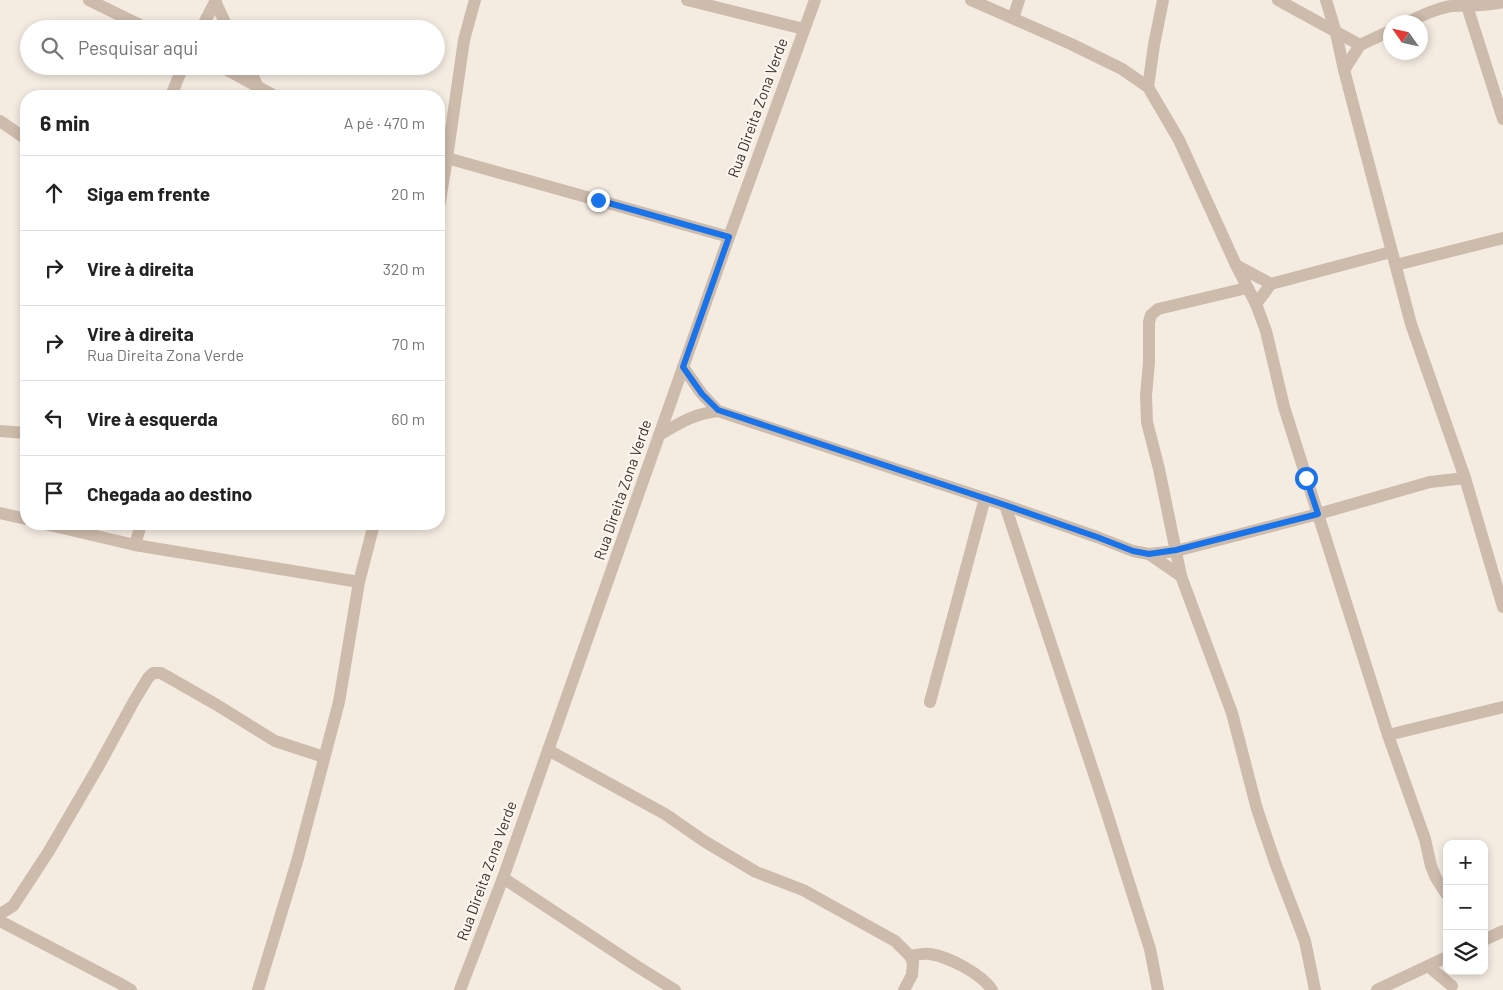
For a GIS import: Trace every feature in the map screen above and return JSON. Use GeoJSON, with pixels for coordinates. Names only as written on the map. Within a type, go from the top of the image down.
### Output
{"type":"FeatureCollection","features":[{"type":"Feature","properties":{"kind":"street"},"geometry":{"type":"LineString","coordinates":[[89,0],[130,20]]}},
{"type":"Feature","properties":{"kind":"street"},"geometry":{"type":"LineString","coordinates":[[206,20],[216,0]]}},
{"type":"Feature","properties":{"kind":"street"},"geometry":{"type":"LineString","coordinates":[[216,0],[224,20]]}},
{"type":"Feature","properties":{"kind":"street"},"geometry":{"type":"LineString","coordinates":[[445,146],[464,40],[475,0]]}},
{"type":"Feature","properties":{"kind":"street"},"geometry":{"type":"LineString","coordinates":[[687,0],[804,29]]}},
{"type":"Feature","properties":{"kind":"street","name":"Rua Direita Zona Verde"},"geometry":{"type":"LineString","coordinates":[[460,990],[503,878],[729,237],[815,0]]}},
{"type":"Feature","properties":{"kind":"street"},"geometry":{"type":"LineString","coordinates":[[971,0],[1071,44],[1122,69],[1148,87],[1180,140],[1236,265],[1256,304],[1266,331],[1284,407],[1388,736],[1425,839],[1431,866],[1443,889]]}},
{"type":"Feature","properties":{"kind":"street"},"geometry":{"type":"LineString","coordinates":[[1013,18],[1019,0]]}},
{"type":"Feature","properties":{"kind":"street"},"geometry":{"type":"LineString","coordinates":[[1148,87],[1163,0]]}},
{"type":"Feature","properties":{"kind":"street"},"geometry":{"type":"LineString","coordinates":[[1278,0],[1360,45]]}},
{"type":"Feature","properties":{"kind":"street"},"geometry":{"type":"LineString","coordinates":[[1326,0],[1411,324],[1465,478],[1503,607]]}},
{"type":"Feature","properties":{"kind":"street"},"geometry":{"type":"LineString","coordinates":[[1423,15],[1465,3],[1503,2]]}},
{"type":"Feature","properties":{"kind":"street"},"geometry":{"type":"LineString","coordinates":[[1465,3],[1503,119]]}},
{"type":"Feature","properties":{"kind":"street"},"geometry":{"type":"LineString","coordinates":[[1344,70],[1360,45],[1383,34]]}},
{"type":"Feature","properties":{"kind":"street"},"geometry":{"type":"LineString","coordinates":[[174,90],[180,75]]}},
{"type":"Feature","properties":{"kind":"street"},"geometry":{"type":"LineString","coordinates":[[235,75],[259,89]]}},
{"type":"Feature","properties":{"kind":"street"},"geometry":{"type":"LineString","coordinates":[[252,75],[259,89]]}},
{"type":"Feature","properties":{"kind":"street"},"geometry":{"type":"LineString","coordinates":[[0,121],[20,135]]}},
{"type":"Feature","properties":{"kind":"street"},"geometry":{"type":"LineString","coordinates":[[445,158],[729,237]]}},
{"type":"Feature","properties":{"kind":"street"},"geometry":{"type":"LineString","coordinates":[[1396,265],[1503,238]]}},
{"type":"Feature","properties":{"kind":"street"},"geometry":{"type":"LineString","coordinates":[[1256,304],[1271,284],[1391,252]]}},
{"type":"Feature","properties":{"kind":"street"},"geometry":{"type":"LineString","coordinates":[[1236,265],[1271,284]]}},
{"type":"Feature","properties":{"kind":"street"},"geometry":{"type":"LineString","coordinates":[[1248,288],[1158,309],[1150,315],[1146,422],[1159,469],[1181,576],[1232,713],[1257,809],[1279,874],[1305,941],[1314,990]]}},
{"type":"Feature","properties":{"kind":"street"},"geometry":{"type":"LineString","coordinates":[[683,367],[702,394],[718,410],[1005,505],[1133,551],[1149,554],[1176,550],[1318,514],[1430,482],[1465,478]]}},
{"type":"Feature","properties":{"kind":"street"},"geometry":{"type":"LineString","coordinates":[[659,435],[689,417],[718,410]]}},
{"type":"Feature","properties":{"kind":"street"},"geometry":{"type":"LineString","coordinates":[[0,431],[20,433]]}},
{"type":"Feature","properties":{"kind":"street"},"geometry":{"type":"LineString","coordinates":[[930,702],[984,498]]}},
{"type":"Feature","properties":{"kind":"street"},"geometry":{"type":"LineString","coordinates":[[1005,505],[1150,949],[1158,990]]}},
{"type":"Feature","properties":{"kind":"street"},"geometry":{"type":"LineString","coordinates":[[0,513],[20,518]]}},
{"type":"Feature","properties":{"kind":"street"},"geometry":{"type":"LineString","coordinates":[[71,530],[135,545],[358,582]]}},
{"type":"Feature","properties":{"kind":"street"},"geometry":{"type":"LineString","coordinates":[[135,545],[139,530]]}},
{"type":"Feature","properties":{"kind":"street"},"geometry":{"type":"LineString","coordinates":[[258,990],[298,858],[338,702],[358,582],[372,530]]}},
{"type":"Feature","properties":{"kind":"street"},"geometry":{"type":"LineString","coordinates":[[1149,554],[1181,576]]}},
{"type":"Feature","properties":{"kind":"street"},"geometry":{"type":"LineString","coordinates":[[0,914],[13,906],[49,851],[134,701],[153,673],[161,673],[177,682],[275,742],[324,757]]}},
{"type":"Feature","properties":{"kind":"street"},"geometry":{"type":"LineString","coordinates":[[1388,736],[1503,707]]}},
{"type":"Feature","properties":{"kind":"street"},"geometry":{"type":"LineString","coordinates":[[548,750],[665,814],[704,841],[756,872],[803,890],[895,941],[910,956],[913,963],[912,975],[904,990]]}},
{"type":"Feature","properties":{"kind":"street"},"geometry":{"type":"LineString","coordinates":[[503,878],[675,990]]}},
{"type":"Feature","properties":{"kind":"street"},"geometry":{"type":"LineString","coordinates":[[13,906],[16,929]]}},
{"type":"Feature","properties":{"kind":"street"},"geometry":{"type":"LineString","coordinates":[[0,921],[120,986],[131,990]]}},
{"type":"Feature","properties":{"kind":"street"},"geometry":{"type":"LineString","coordinates":[[1488,938],[1503,931]]}},
{"type":"Feature","properties":{"kind":"street"},"geometry":{"type":"LineString","coordinates":[[910,956],[928,953],[951,960],[987,982],[992,990]]}},
{"type":"Feature","properties":{"kind":"street"},"geometry":{"type":"LineString","coordinates":[[1377,990],[1443,959]]}},
{"type":"Feature","properties":{"kind":"street"},"geometry":{"type":"LineString","coordinates":[[1428,966],[1452,988]]}},
{"type":"Feature","properties":{"kind":"street"},"geometry":{"type":"LineString","coordinates":[[1452,988],[1454,975]]}},
{"type":"Feature","properties":{"kind":"route"},"geometry":{"type":"LineString","coordinates":[[598,200],[729,237],[683,367],[702,394],[718,410],[1005,505],[1133,551],[1149,554],[1176,550],[1318,514],[1306,478]]}}]}
